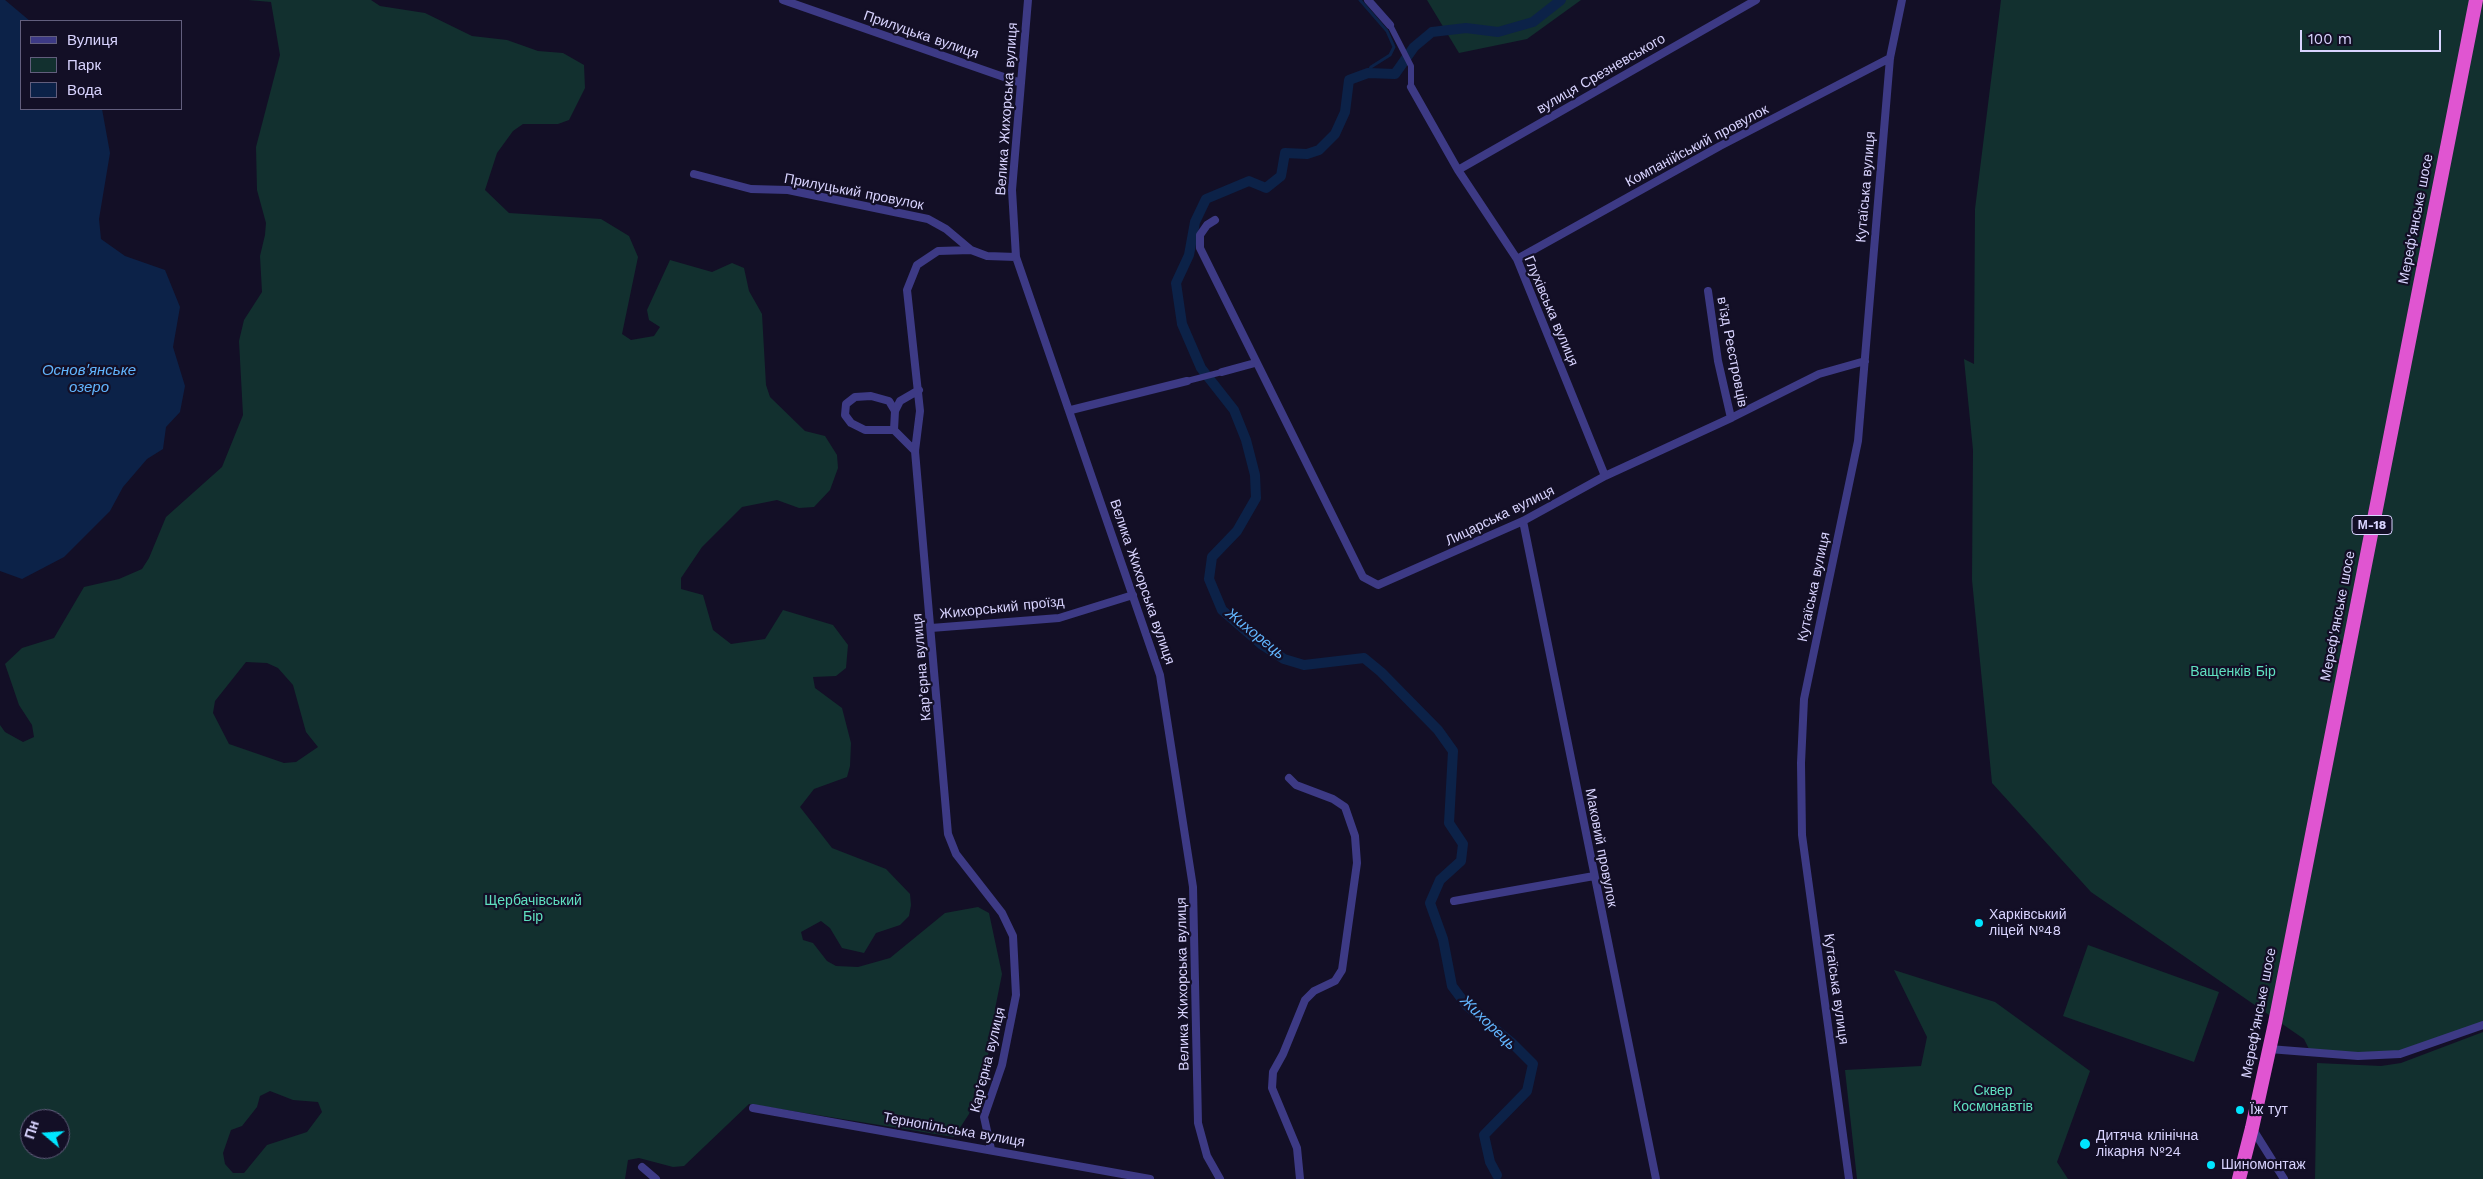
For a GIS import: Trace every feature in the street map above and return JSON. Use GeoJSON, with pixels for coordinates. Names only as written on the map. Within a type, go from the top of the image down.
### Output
{"type":"FeatureCollection","features":[{"type":"Feature","properties":{"kind":"highway","name":"Мереф'янське шосе"},"geometry":{"type":"LineString","coordinates":[[2239,1179],[2269,1050],[2476,0]]}},
{"type":"Feature","properties":{"kind":"street","name":"Прилуцька вулиця"},"geometry":{"type":"LineString","coordinates":[[784,0],[1021,83]]}},
{"type":"Feature","properties":{"kind":"street","name":"Велика Жихорська вулиця"},"geometry":{"type":"LineString","coordinates":[[1028,0],[1012,190],[1016,257],[1071,410],[1160,675],[1192,878],[1198,1123],[1206,1156],[1220,1179]]}},
{"type":"Feature","properties":{"kind":"street"},"geometry":{"type":"LineString","coordinates":[[1368,0],[1390,25],[1411,66],[1411,87]]}},
{"type":"Feature","properties":{"kind":"street","name":"вулиця Срезневського"},"geometry":{"type":"LineString","coordinates":[[1458,170],[1756,0]]}},
{"type":"Feature","properties":{"kind":"street","name":"Кутаїська вулиця"},"geometry":{"type":"LineString","coordinates":[[1849,1179],[1802,835],[1801,764],[1804,699],[1858,441],[1890,58],[1902,0]]}},
{"type":"Feature","properties":{"kind":"street","name":"Компанійський провулок"},"geometry":{"type":"LineString","coordinates":[[1517,259],[1720,146],[1890,58]]}},
{"type":"Feature","properties":{"kind":"street","name":"Глухівська вулиця"},"geometry":{"type":"LineString","coordinates":[[1411,87],[1458,170],[1517,259],[1605,476]]}},
{"type":"Feature","properties":{"kind":"street","name":"Прилуцький провулок"},"geometry":{"type":"LineString","coordinates":[[694,174],[751,189],[788,190],[928,219],[946,229],[971,250]]}},
{"type":"Feature","properties":{"kind":"street","name":"Лицарська вулиця"},"geometry":{"type":"LineString","coordinates":[[1215,220],[1207,225],[1200,235],[1200,248],[1255,363],[1364,577],[1378,585],[1523,522],[1605,476],[1731,418],[1818,374],[1865,361]]}},
{"type":"Feature","properties":{"kind":"street","name":"Кар’єрна вулиця"},"geometry":{"type":"LineString","coordinates":[[991,1149],[984,1117],[1002,1065],[1016,995],[1013,936],[1002,913],[956,854],[948,834],[915,451],[920,411],[907,290],[917,265],[938,252],[971,250],[987,256],[1016,257]]}},
{"type":"Feature","properties":{"kind":"street","name":"в'їзд Реєстровців"},"geometry":{"type":"LineString","coordinates":[[1708,291],[1718,361],[1731,418]]}},
{"type":"Feature","properties":{"kind":"street"},"geometry":{"type":"LineString","coordinates":[[1071,410],[1255,363]]}},
{"type":"Feature","properties":{"kind":"street"},"geometry":{"type":"LineString","coordinates":[[894,430],[895,411],[900,401],[918,390]]}},
{"type":"Feature","properties":{"kind":"street"},"geometry":{"type":"LineString","coordinates":[[895,411],[889,401],[872,396],[855,398],[846,404],[845,415],[851,423],[865,430],[894,430],[915,451]]}},
{"type":"Feature","properties":{"kind":"street","name":"Маковий провулок"},"geometry":{"type":"LineString","coordinates":[[1523,522],[1656,1179]]}},
{"type":"Feature","properties":{"kind":"street","name":"Жихорський проїзд"},"geometry":{"type":"LineString","coordinates":[[931,628],[1059,618],[1133,595]]}},
{"type":"Feature","properties":{"kind":"street"},"geometry":{"type":"LineString","coordinates":[[1289,778],[1296,785],[1333,799],[1345,807],[1355,836],[1357,863],[1342,970],[1335,981],[1314,991],[1305,1000],[1283,1054],[1273,1072],[1272,1088],[1297,1148],[1300,1179]]}},
{"type":"Feature","properties":{"kind":"street"},"geometry":{"type":"LineString","coordinates":[[1454,901],[1594,876]]}},
{"type":"Feature","properties":{"kind":"street"},"geometry":{"type":"LineString","coordinates":[[2269,1050],[2358,1056],[2400,1054],[2483,1025]]}},
{"type":"Feature","properties":{"kind":"street","name":"Тернопільська вулиця"},"geometry":{"type":"LineString","coordinates":[[753,1108],[991,1149],[1150,1179]]}},
{"type":"Feature","properties":{"kind":"street"},"geometry":{"type":"LineString","coordinates":[[2252,1128],[2284,1179]]}},
{"type":"Feature","properties":{"kind":"street"},"geometry":{"type":"LineString","coordinates":[[642,1167],[656,1179]]}},
{"type":"Feature","properties":{"kind":"green space","name":"Щербачівський Бір"},"geometry":{"type":"Polygon","coordinates":[[[248,0],[371,0],[380,6],[425,13],[472,36],[507,40],[538,51],[563,53],[584,65],[585,88],[569,120],[558,124],[523,124],[513,131],[497,153],[485,190],[509,213],[601,219],[629,236],[638,257],[622,334],[631,340],[654,336],[660,327],[649,320],[647,310],[670,260],[712,272],[732,263],[744,268],[749,291],[762,314],[766,385],[770,397],[805,431],[825,436],[837,455],[838,468],[830,490],[814,507],[799,508],[777,500],[742,507],[702,547],[681,578],[681,589],[703,595],[713,630],[731,644],[765,639],[783,610],[833,625],[848,645],[846,668],[836,676],[813,677],[815,688],[842,708],[851,743],[850,766],[847,777],[814,789],[800,807],[832,848],[886,869],[910,894],[911,905],[909,916],[900,925],[876,933],[864,953],[842,948],[830,928],[821,921],[801,932],[803,940],[813,943],[827,961],[836,966],[858,967],[890,958],[945,913],[978,907],[989,913],[1002,974],[995,1009],[995,1033],[969,1114],[954,1137],[749,1104],[684,1166],[673,1167],[639,1158],[628,1160],[625,1179],[0,1179],[0,725],[5,732],[23,742],[34,737],[32,725],[19,705],[5,664],[22,648],[54,638],[84,587],[119,579],[142,569],[149,558],[166,517],[222,467],[243,415],[239,341],[244,320],[262,292],[260,256],[266,223],[257,190],[256,147],[280,55],[271,2],[248,0]],[[246,662],[215,701],[213,713],[229,744],[284,763],[296,762],[318,747],[306,732],[293,685],[278,668],[267,663],[246,662]],[[270,1091],[260,1096],[257,1107],[242,1126],[231,1130],[223,1153],[225,1164],[233,1173],[244,1173],[267,1145],[307,1132],[322,1112],[318,1102],[293,1100],[270,1091]]]}},
{"type":"Feature","properties":{"kind":"green space"},"geometry":{"type":"Polygon","coordinates":[[[1427,0],[1581,0],[1527,39],[1459,53],[1427,0]]]}},
{"type":"Feature","properties":{"kind":"green space","name":"Ващенків Бір"},"geometry":{"type":"Polygon","coordinates":[[[2001,0],[2483,0],[2483,1025],[2400,1054],[2311,1053],[2304,1039],[2091,892],[1992,783],[1972,580],[1973,450],[1964,359],[1974,364],[1975,209],[2001,0]]]}},
{"type":"Feature","properties":{"kind":"green space"},"geometry":{"type":"Polygon","coordinates":[[[2088,945],[2219,992],[2194,1062],[2063,1016],[2088,945]]]}},
{"type":"Feature","properties":{"kind":"green space","name":"Сквер Космонавтів"},"geometry":{"type":"Polygon","coordinates":[[[1894,970],[1995,1002],[2090,1071],[2057,1162],[2068,1179],[1857,1179],[1845,1070],[1921,1066],[1927,1037],[1894,970]]]}},
{"type":"Feature","properties":{"kind":"green space"},"geometry":{"type":"Polygon","coordinates":[[[2483,1032],[2483,1179],[2315,1179],[2317,1063],[2381,1066],[2401,1063],[2483,1032]]]}},
{"type":"Feature","properties":{"kind":"water","name":"Основ'янське озеро"},"geometry":{"type":"Polygon","coordinates":[[[0,0],[5,0],[29,20],[20,20],[20,110],[102,110],[110,153],[99,219],[101,239],[125,256],[165,270],[180,307],[173,347],[185,386],[180,412],[166,427],[163,449],[147,459],[123,487],[110,511],[64,557],[22,579],[0,571],[0,0]]]}},
{"type":"Feature","properties":{"kind":"waterway"},"geometry":{"type":"LineString","coordinates":[[1360,0],[1387,31],[1394,47],[1390,55],[1371,67],[1368,73]]}},
{"type":"Feature","properties":{"kind":"waterway","name":"Жихорець"},"geometry":{"type":"LineString","coordinates":[[1497,1175],[1490,1162],[1484,1135],[1527,1091],[1533,1064],[1511,1042],[1467,1006],[1452,986],[1443,939],[1430,903],[1440,880],[1461,861],[1463,844],[1449,823],[1453,751],[1438,730],[1381,672],[1364,658],[1304,665],[1284,659],[1261,644],[1222,610],[1209,579],[1212,557],[1237,531],[1256,498],[1255,475],[1246,440],[1234,410],[1201,368],[1182,324],[1176,283],[1189,255],[1195,222],[1206,199],[1249,181],[1266,188],[1281,176],[1285,153],[1307,154],[1319,150],[1335,134],[1345,112],[1349,80],[1368,73],[1395,74],[1414,47],[1432,32],[1466,28],[1498,32],[1533,22],[1561,0]]}},
{"type":"Feature","properties":{"kind":"place","name":"Харківський ліцей №48"},"geometry":{"type":"Point","coordinates":[1979,923]}},
{"type":"Feature","properties":{"kind":"place","name":"Їж тут"},"geometry":{"type":"Point","coordinates":[2240,1110]}},
{"type":"Feature","properties":{"kind":"place","name":"Дитяча клінічна лікарня №24"},"geometry":{"type":"Point","coordinates":[2085,1144]}},
{"type":"Feature","properties":{"kind":"place","name":"Шиномонтаж"},"geometry":{"type":"Point","coordinates":[2211,1165]}}]}
